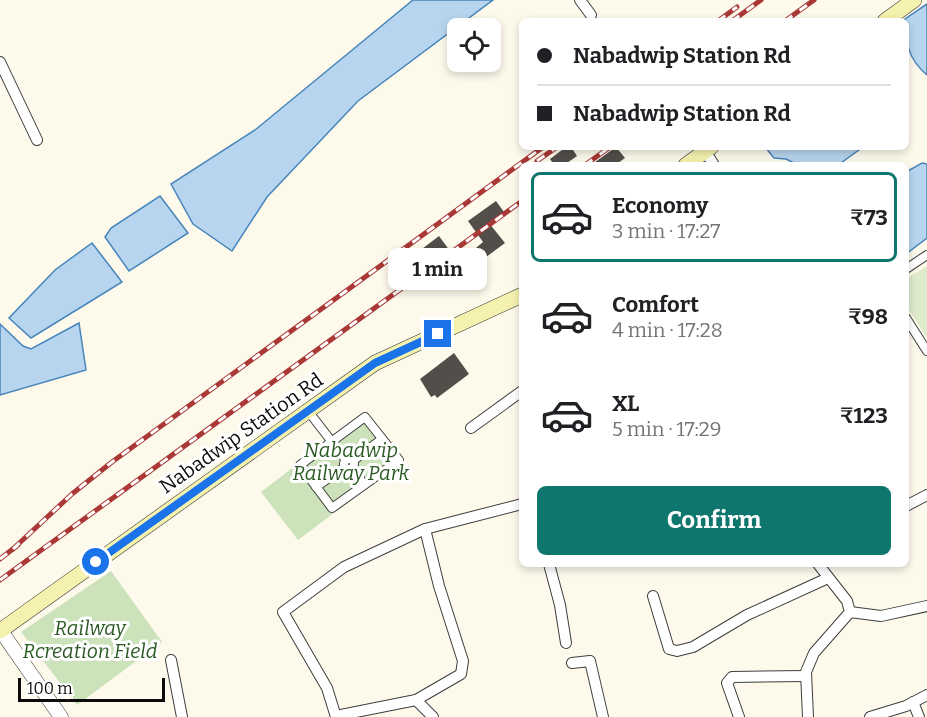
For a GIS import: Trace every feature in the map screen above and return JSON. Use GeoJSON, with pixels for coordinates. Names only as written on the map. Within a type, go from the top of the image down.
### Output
{"type":"FeatureCollection","features":[{"type":"Feature","properties":{"kind":"main road"},"geometry":{"type":"LineString","coordinates":[[889,18],[914,0]]}},
{"type":"Feature","properties":{"kind":"main road"},"geometry":{"type":"LineString","coordinates":[[690,162],[707,150]]}},
{"type":"Feature","properties":{"kind":"main road","name":"Nabadwip Station Rd"},"geometry":{"type":"LineString","coordinates":[[0,631],[375,363],[519,296]]}},
{"type":"Feature","properties":{"kind":"street"},"geometry":{"type":"LineString","coordinates":[[580,0],[591,15]]}},
{"type":"Feature","properties":{"kind":"street"},"geometry":{"type":"LineString","coordinates":[[0,62],[37,140]]}},
{"type":"Feature","properties":{"kind":"street"},"geometry":{"type":"LineString","coordinates":[[909,267],[927,255]]}},
{"type":"Feature","properties":{"kind":"street"},"geometry":{"type":"LineString","coordinates":[[909,323],[927,351]]}},
{"type":"Feature","properties":{"kind":"street"},"geometry":{"type":"LineString","coordinates":[[471,428],[519,393]]}},
{"type":"Feature","properties":{"kind":"street"},"geometry":{"type":"LineString","coordinates":[[308,411],[364,485]]}},
{"type":"Feature","properties":{"kind":"street"},"geometry":{"type":"LineString","coordinates":[[364,417],[399,460],[332,508],[300,465],[331,441],[364,417]]}},
{"type":"Feature","properties":{"kind":"street"},"geometry":{"type":"LineString","coordinates":[[316,487],[382,439]]}},
{"type":"Feature","properties":{"kind":"street"},"geometry":{"type":"LineString","coordinates":[[909,504],[927,495]]}},
{"type":"Feature","properties":{"kind":"street"},"geometry":{"type":"LineString","coordinates":[[425,529],[436,577],[464,668],[461,674],[439,689],[416,700],[336,717],[327,687],[283,612],[344,567],[425,529],[519,505]]}},
{"type":"Feature","properties":{"kind":"street"},"geometry":{"type":"LineString","coordinates":[[550,567],[560,605],[566,643]]}},
{"type":"Feature","properties":{"kind":"street"},"geometry":{"type":"LineString","coordinates":[[808,717],[806,676],[814,653],[850,612],[850,606],[820,567]]}},
{"type":"Feature","properties":{"kind":"street"},"geometry":{"type":"LineString","coordinates":[[653,596],[669,649],[677,651],[693,647],[747,615],[828,578]]}},
{"type":"Feature","properties":{"kind":"street"},"geometry":{"type":"LineString","coordinates":[[850,612],[881,616],[927,606]]}},
{"type":"Feature","properties":{"kind":"street"},"geometry":{"type":"LineString","coordinates":[[0,631],[61,717]]}},
{"type":"Feature","properties":{"kind":"street"},"geometry":{"type":"LineString","coordinates":[[171,660],[182,717]]}},
{"type":"Feature","properties":{"kind":"street"},"geometry":{"type":"LineString","coordinates":[[572,663],[590,661],[603,717]]}},
{"type":"Feature","properties":{"kind":"street"},"geometry":{"type":"LineString","coordinates":[[739,717],[727,683],[732,677],[806,676]]}},
{"type":"Feature","properties":{"kind":"street"},"geometry":{"type":"LineString","coordinates":[[870,717],[927,695]]}},
{"type":"Feature","properties":{"kind":"street"},"geometry":{"type":"LineString","coordinates":[[416,700],[433,717]]}},
{"type":"Feature","properties":{"kind":"street"},"geometry":{"type":"LineString","coordinates":[[913,702],[919,717]]}},
{"type":"Feature","properties":{"kind":"green space"},"geometry":{"type":"Polygon","coordinates":[[[927,266],[927,338],[909,310],[909,277],[927,266]]]}},
{"type":"Feature","properties":{"kind":"green space","name":"Nabadwip Railway Park"},"geometry":{"type":"Polygon","coordinates":[[[365,412],[403,461],[298,540],[261,492],[365,412]]]}},
{"type":"Feature","properties":{"kind":"green space","name":"Railway Rcreation Field"},"geometry":{"type":"Polygon","coordinates":[[[111,571],[162,642],[77,705],[21,632],[111,571]]]}},
{"type":"Feature","properties":{"kind":"water"},"geometry":{"type":"Polygon","coordinates":[[[413,0],[493,0],[469,18],[447,18],[447,34],[358,101],[267,197],[232,251],[193,224],[171,184],[255,130],[413,0]]]}},
{"type":"Feature","properties":{"kind":"water"},"geometry":{"type":"Polygon","coordinates":[[[927,4],[927,75],[909,51],[909,18],[906,18],[927,4]]]}},
{"type":"Feature","properties":{"kind":"water"},"geometry":{"type":"Polygon","coordinates":[[[767,150],[859,150],[842,162],[792,162],[774,158],[767,150]]]}},
{"type":"Feature","properties":{"kind":"water"},"geometry":{"type":"Polygon","coordinates":[[[922,163],[927,164],[927,238],[909,252],[909,170],[922,163]]]}},
{"type":"Feature","properties":{"kind":"water"},"geometry":{"type":"Polygon","coordinates":[[[160,196],[188,233],[129,271],[105,237],[111,228],[160,196]]]}},
{"type":"Feature","properties":{"kind":"water"},"geometry":{"type":"Polygon","coordinates":[[[92,243],[122,282],[31,338],[9,318],[55,270],[92,243]]]}},
{"type":"Feature","properties":{"kind":"water"},"geometry":{"type":"Polygon","coordinates":[[[79,323],[86,370],[0,395],[0,324],[23,346],[31,349],[79,323]]]}},
{"type":"Feature","properties":{"kind":"building"},"geometry":{"type":"Polygon","coordinates":[[[562,150],[573,150],[577,156],[568,162],[552,162],[550,159],[562,150]]]}},
{"type":"Feature","properties":{"kind":"building"},"geometry":{"type":"Polygon","coordinates":[[[612,150],[618,150],[625,158],[619,162],[595,162],[612,150]]]}},
{"type":"Feature","properties":{"kind":"building"},"geometry":{"type":"Polygon","coordinates":[[[496,201],[504,212],[489,223],[505,243],[478,263],[470,253],[483,242],[468,221],[496,201]]]}},
{"type":"Feature","properties":{"kind":"building"},"geometry":{"type":"Polygon","coordinates":[[[439,236],[450,251],[429,266],[418,252],[439,236]]]}},
{"type":"Feature","properties":{"kind":"building"},"geometry":{"type":"Polygon","coordinates":[[[454,353],[469,374],[437,398],[435,395],[431,397],[420,379],[454,353]]]}},
{"type":"Feature","properties":{"kind":"railway"},"geometry":{"type":"LineString","coordinates":[[736,18],[761,0]]}},
{"type":"Feature","properties":{"kind":"railway"},"geometry":{"type":"LineString","coordinates":[[789,18],[814,0]]}},
{"type":"Feature","properties":{"kind":"railway"},"geometry":{"type":"LineString","coordinates":[[722,18],[737,7]]}},
{"type":"Feature","properties":{"kind":"railway"},"geometry":{"type":"LineString","coordinates":[[522,162],[539,150]]}},
{"type":"Feature","properties":{"kind":"railway"},"geometry":{"type":"LineString","coordinates":[[537,161],[553,150]]}},
{"type":"Feature","properties":{"kind":"railway"},"geometry":{"type":"LineString","coordinates":[[589,162],[606,150]]}},
{"type":"Feature","properties":{"kind":"railway"},"geometry":{"type":"LineString","coordinates":[[13,549],[72,494],[112,462],[519,165]]}},
{"type":"Feature","properties":{"kind":"railway"},"geometry":{"type":"LineString","coordinates":[[0,580],[519,203]]}},
{"type":"Feature","properties":{"kind":"railway"},"geometry":{"type":"LineString","coordinates":[[0,559],[18,545]]}},
{"type":"Feature","properties":{"kind":"route"},"geometry":{"type":"LineString","coordinates":[[96,562],[375,363],[438,334]]}}]}
